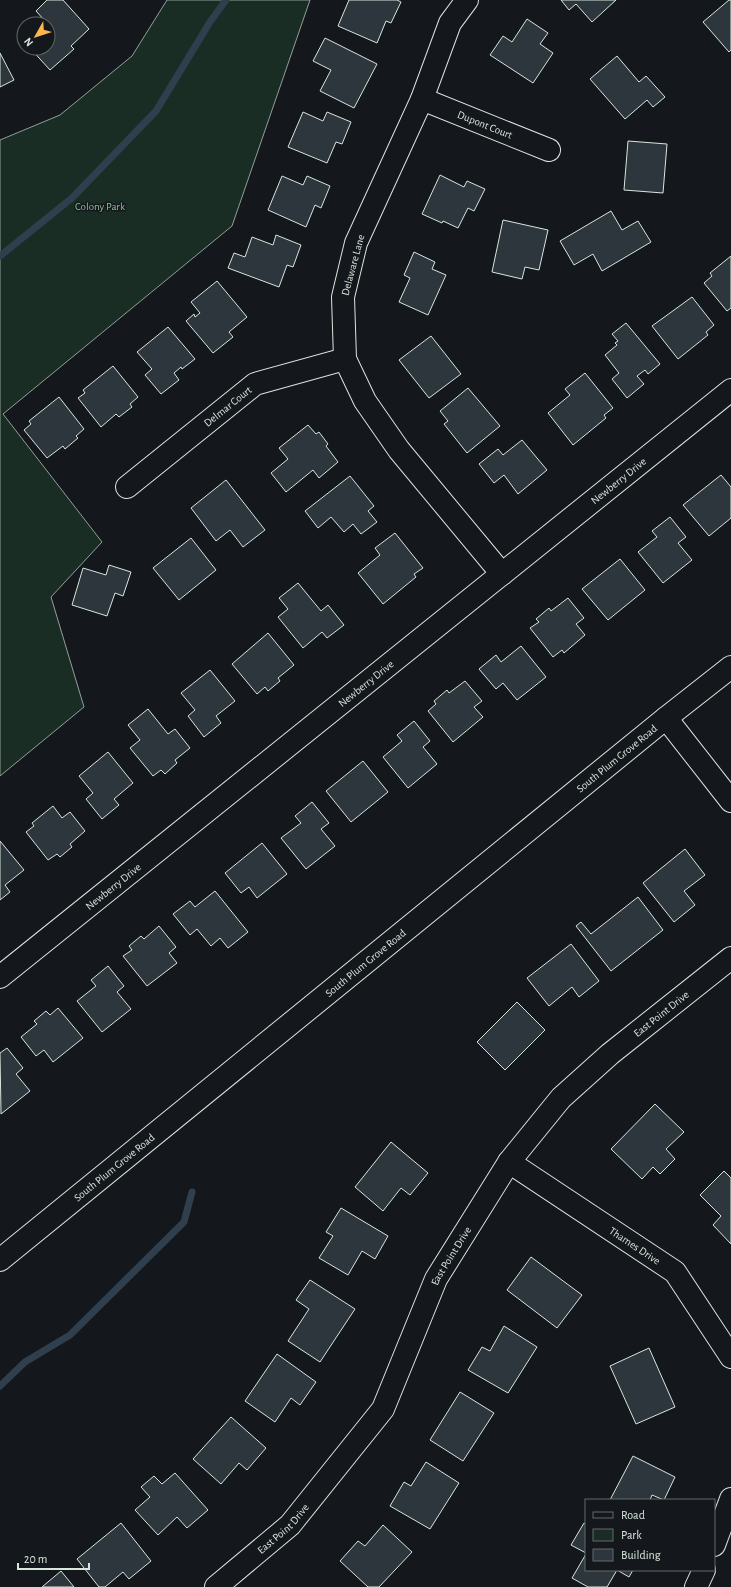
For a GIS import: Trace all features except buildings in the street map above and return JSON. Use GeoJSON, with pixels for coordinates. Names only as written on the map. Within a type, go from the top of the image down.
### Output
{"type":"FeatureCollection","features":[{"type":"Feature","properties":{"kind":"street","name":"Delaware Lane"},"geometry":{"type":"LineString","coordinates":[[467,0],[450,22],[422,99],[356,243],[343,297],[345,359],[365,401],[399,450],[502,574]]}},
{"type":"Feature","properties":{"kind":"street","name":"Dupont Court"},"geometry":{"type":"LineString","coordinates":[[422,99],[549,150]]}},
{"type":"Feature","properties":{"kind":"street","name":"Delmar Court"},"geometry":{"type":"LineString","coordinates":[[127,487],[255,384],[345,359]]}},
{"type":"Feature","properties":{"kind":"street","name":"Newberry Drive"},"geometry":{"type":"LineString","coordinates":[[0,977],[731,390]]}},
{"type":"Feature","properties":{"kind":"street","name":"South Plum Grove Road"},"geometry":{"type":"LineString","coordinates":[[0,1260],[666,718],[731,667]]}},
{"type":"Feature","properties":{"kind":"street"},"geometry":{"type":"LineString","coordinates":[[666,718],[731,801]]}},
{"type":"Feature","properties":{"kind":"street","name":"East Point Drive"},"geometry":{"type":"LineString","coordinates":[[216,1587],[290,1525],[383,1409],[436,1279],[509,1162],[561,1098],[610,1054],[731,958]]}},
{"type":"Feature","properties":{"kind":"street","name":"Thames Drive"},"geometry":{"type":"LineString","coordinates":[[509,1162],[675,1272],[731,1357]]}},
{"type":"Feature","properties":{"kind":"street"},"geometry":{"type":"LineString","coordinates":[[715,1541],[731,1499]]}},
{"type":"Feature","properties":{"kind":"street"},"geometry":{"type":"LineString","coordinates":[[696,1587],[704,1571]]}},
{"type":"Feature","properties":{"kind":"green space","name":"Colony Park"},"geometry":{"type":"Polygon","coordinates":[[[167,0],[310,0],[232,226],[3,414],[102,542],[51,597],[84,707],[0,776],[0,140],[60,115],[132,56],[167,0]]]}},
{"type":"Feature","properties":{"kind":"waterway"},"geometry":{"type":"LineString","coordinates":[[0,256],[72,198],[156,111],[210,22],[226,0]]}},
{"type":"Feature","properties":{"kind":"waterway"},"geometry":{"type":"LineString","coordinates":[[0,1386],[25,1362],[70,1335],[184,1222],[192,1192]]}}]}
